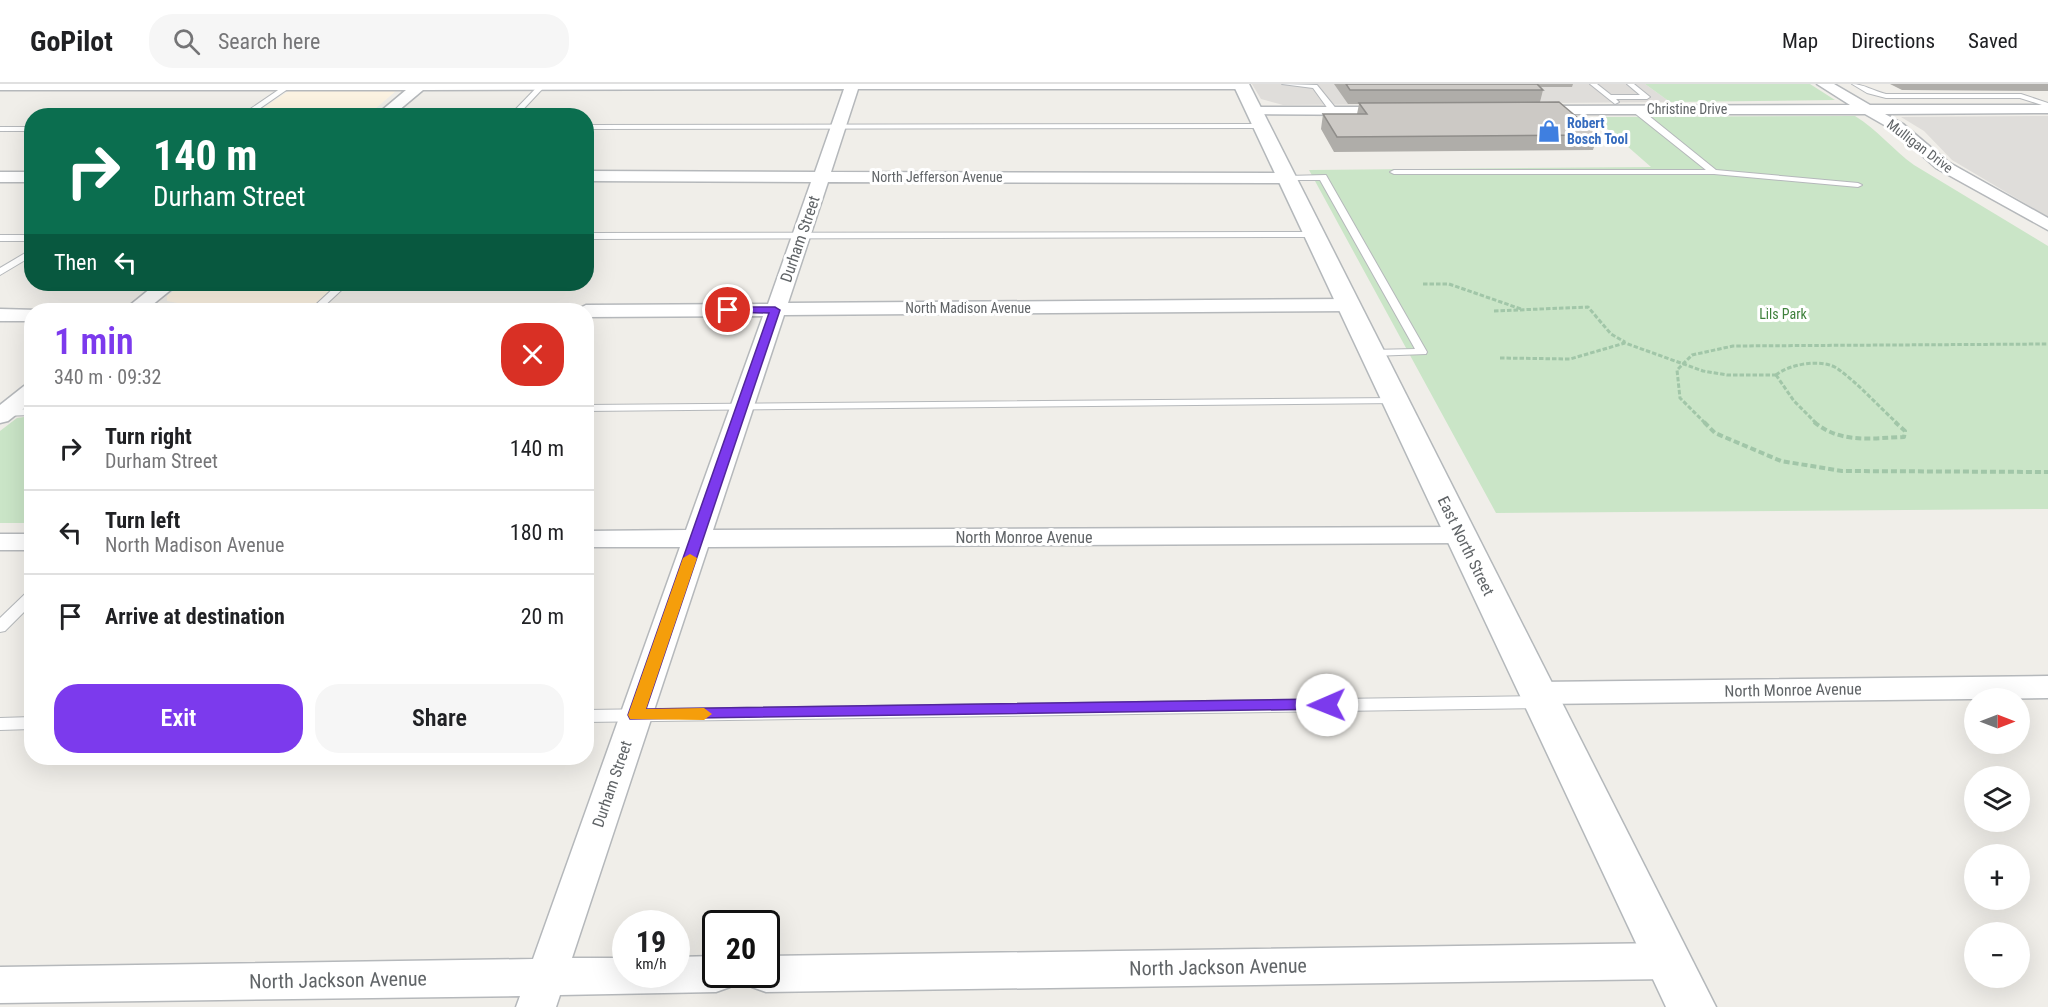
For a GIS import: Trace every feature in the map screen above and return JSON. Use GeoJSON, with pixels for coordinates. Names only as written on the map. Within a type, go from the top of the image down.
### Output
{"type":"FeatureCollection","features":[{"type":"Feature","properties":{"kind":"street","name":"Mulligan Drive"},"geometry":{"type":"LineString","coordinates":[[1824,84],[1898,127],[1942,165],[2048,225]]}},
{"type":"Feature","properties":{"kind":"street"},"geometry":{"type":"LineString","coordinates":[[391,108],[421,85]]}},
{"type":"Feature","properties":{"kind":"street"},"geometry":{"type":"LineString","coordinates":[[0,86],[853,85],[1250,102],[1334,111],[1403,111]]}},
{"type":"Feature","properties":{"kind":"street","name":"Durham Street"},"geometry":{"type":"LineString","coordinates":[[541,992],[853,85]]}},
{"type":"Feature","properties":{"kind":"street","name":"East North Street"},"geometry":{"type":"LineString","coordinates":[[1250,102],[1691,1007]]}},
{"type":"Feature","properties":{"kind":"street","name":"Christine Drive"},"geometry":{"type":"LineString","coordinates":[[1519,110],[2048,107]]}},
{"type":"Feature","properties":{"kind":"street","name":"North Jefferson Avenue"},"geometry":{"type":"LineString","coordinates":[[594,176],[1287,178]]}},
{"type":"Feature","properties":{"kind":"street"},"geometry":{"type":"LineString","coordinates":[[0,177],[24,177]]}},
{"type":"Feature","properties":{"kind":"street"},"geometry":{"type":"LineString","coordinates":[[143,303],[159,291]]}},
{"type":"Feature","properties":{"kind":"street","name":"North Madison Avenue"},"geometry":{"type":"LineString","coordinates":[[594,311],[1350,305]]}},
{"type":"Feature","properties":{"kind":"street"},"geometry":{"type":"LineString","coordinates":[[0,315],[24,315]]}},
{"type":"Feature","properties":{"kind":"street"},"geometry":{"type":"LineString","coordinates":[[1,414],[24,397]]}},
{"type":"Feature","properties":{"kind":"street","name":"North Monroe Avenue"},"geometry":{"type":"LineString","coordinates":[[594,539],[1461,535]]}},
{"type":"Feature","properties":{"kind":"street"},"geometry":{"type":"LineString","coordinates":[[0,542],[24,542]]}},
{"type":"Feature","properties":{"kind":"street","name":"North Monroe Avenue"},"geometry":{"type":"LineString","coordinates":[[1540,697],[2048,687]]}},
{"type":"Feature","properties":{"kind":"street","name":"North Jackson Avenue"},"geometry":{"type":"LineString","coordinates":[[780,974],[1669,961]]}},
{"type":"Feature","properties":{"kind":"street","name":"North Jackson Avenue"},"geometry":{"type":"LineString","coordinates":[[0,985],[541,992],[612,983]]}},
{"type":"Feature","properties":{"kind":"lane"},"geometry":{"type":"LineString","coordinates":[[1285,84],[1315,86],[1334,111]]}},
{"type":"Feature","properties":{"kind":"lane"},"geometry":{"type":"LineString","coordinates":[[1593,84],[1714,172]]}},
{"type":"Feature","properties":{"kind":"lane"},"geometry":{"type":"LineString","coordinates":[[1609,97],[1647,97],[1630,84]]}},
{"type":"Feature","properties":{"kind":"lane"},"geometry":{"type":"LineString","coordinates":[[1855,84],[1869,92],[1886,96],[2021,96],[2048,107]]}},
{"type":"Feature","properties":{"kind":"lane"},"geometry":{"type":"LineString","coordinates":[[255,108],[291,85]]}},
{"type":"Feature","properties":{"kind":"lane"},"geometry":{"type":"LineString","coordinates":[[520,108],[544,85]]}},
{"type":"Feature","properties":{"kind":"lane"},"geometry":{"type":"LineString","coordinates":[[594,127],[839,127],[1250,102]]}},
{"type":"Feature","properties":{"kind":"lane"},"geometry":{"type":"LineString","coordinates":[[0,129],[24,129]]}},
{"type":"Feature","properties":{"kind":"lane"},"geometry":{"type":"LineString","coordinates":[[1394,172],[1714,172],[1858,185]]}},
{"type":"Feature","properties":{"kind":"lane"},"geometry":{"type":"LineString","coordinates":[[1287,178],[1323,177],[1422,352],[1372,353]]}},
{"type":"Feature","properties":{"kind":"lane"},"geometry":{"type":"LineString","coordinates":[[594,236],[1314,234]]}},
{"type":"Feature","properties":{"kind":"lane"},"geometry":{"type":"LineString","coordinates":[[0,238],[24,238]]}},
{"type":"Feature","properties":{"kind":"lane"},"geometry":{"type":"LineString","coordinates":[[0,272],[24,257]]}},
{"type":"Feature","properties":{"kind":"lane"},"geometry":{"type":"LineString","coordinates":[[323,303],[335,291]]}},
{"type":"Feature","properties":{"kind":"lane"},"geometry":{"type":"LineString","coordinates":[[594,408],[1395,401]]}},
{"type":"Feature","properties":{"kind":"lane"},"geometry":{"type":"LineString","coordinates":[[1,414],[24,413]]}},
{"type":"Feature","properties":{"kind":"lane"},"geometry":{"type":"LineString","coordinates":[[0,627],[24,604]]}},
{"type":"Feature","properties":{"kind":"lane"},"geometry":{"type":"LineString","coordinates":[[594,716],[1540,697]]}},
{"type":"Feature","properties":{"kind":"lane"},"geometry":{"type":"LineString","coordinates":[[0,724],[24,723]]}},
{"type":"Feature","properties":{"kind":"path"},"geometry":{"type":"LineString","coordinates":[[1423,284],[1449,284],[1524,310]]}},
{"type":"Feature","properties":{"kind":"path"},"geometry":{"type":"LineString","coordinates":[[1494,311],[1588,307],[1611,334],[1625,343],[1727,375],[1776,375],[1784,368],[1794,365],[1811,364],[1836,368],[1905,431],[1904,437],[1836,436],[1805,412],[1782,388],[1776,375]]}},
{"type":"Feature","properties":{"kind":"path"},"geometry":{"type":"LineString","coordinates":[[1500,358],[1570,359],[1625,343]]}},
{"type":"Feature","properties":{"kind":"path"},"geometry":{"type":"LineString","coordinates":[[2048,344],[1733,346],[1692,354],[1677,370],[1680,398],[1715,433],[1781,461],[1842,471],[2048,472]]}},
{"type":"Feature","properties":{"kind":"shaded area"},"geometry":{"type":"Polygon","coordinates":[[[1252,84],[1645,84],[1670,102],[1283,105],[1261,99],[1252,84]]]}},
{"type":"Feature","properties":{"kind":"shaded area"},"geometry":{"type":"Polygon","coordinates":[[[293,88],[394,89],[396,91],[376,108],[263,108],[293,88]]]}},
{"type":"Feature","properties":{"kind":"shaded area"},"geometry":{"type":"Polygon","coordinates":[[[2048,116],[2048,217],[1952,160],[1924,131],[1901,117],[2048,116]]]}},
{"type":"Feature","properties":{"kind":"shaded area"},"geometry":{"type":"Polygon","coordinates":[[[174,291],[330,291],[317,303],[177,303],[167,301],[167,296],[174,291]]]}},
{"type":"Feature","properties":{"kind":"green space"},"geometry":{"type":"Polygon","coordinates":[[[1645,84],[1810,84],[1835,100],[1670,102],[1645,84]]]}},
{"type":"Feature","properties":{"kind":"green space","name":"Lils Park"},"geometry":{"type":"Polygon","coordinates":[[[1855,116],[1914,165],[2048,246],[2048,509],[1496,513],[1309,170],[1651,167],[1594,117],[1855,116]]]}},
{"type":"Feature","properties":{"kind":"green space"},"geometry":{"type":"Polygon","coordinates":[[[24,417],[24,523],[0,523],[0,431],[17,418],[24,417]]]}},
{"type":"Feature","properties":{"kind":"building"},"geometry":{"type":"Polygon","coordinates":[[[1346,84],[1537,84],[1543,90],[1350,90],[1346,84]]]}},
{"type":"Feature","properties":{"kind":"building"},"geometry":{"type":"Polygon","coordinates":[[[1559,102],[1598,135],[1337,137],[1323,114],[1367,114],[1359,103],[1559,102]]]}},
{"type":"Feature","properties":{"kind":"slow traffic"},"geometry":{"type":"LineString","coordinates":[[690,558],[636,715],[704,714]]}},
{"type":"Feature","properties":{"kind":"place","name":"Robert Bosch Tool"},"geometry":{"type":"Point","coordinates":[1549,131]}},
{"type":"Feature","properties":{"kind":"route"},"geometry":{"type":"LineString","coordinates":[[728,310],[775,310],[636,715],[1327,705]]}}]}
